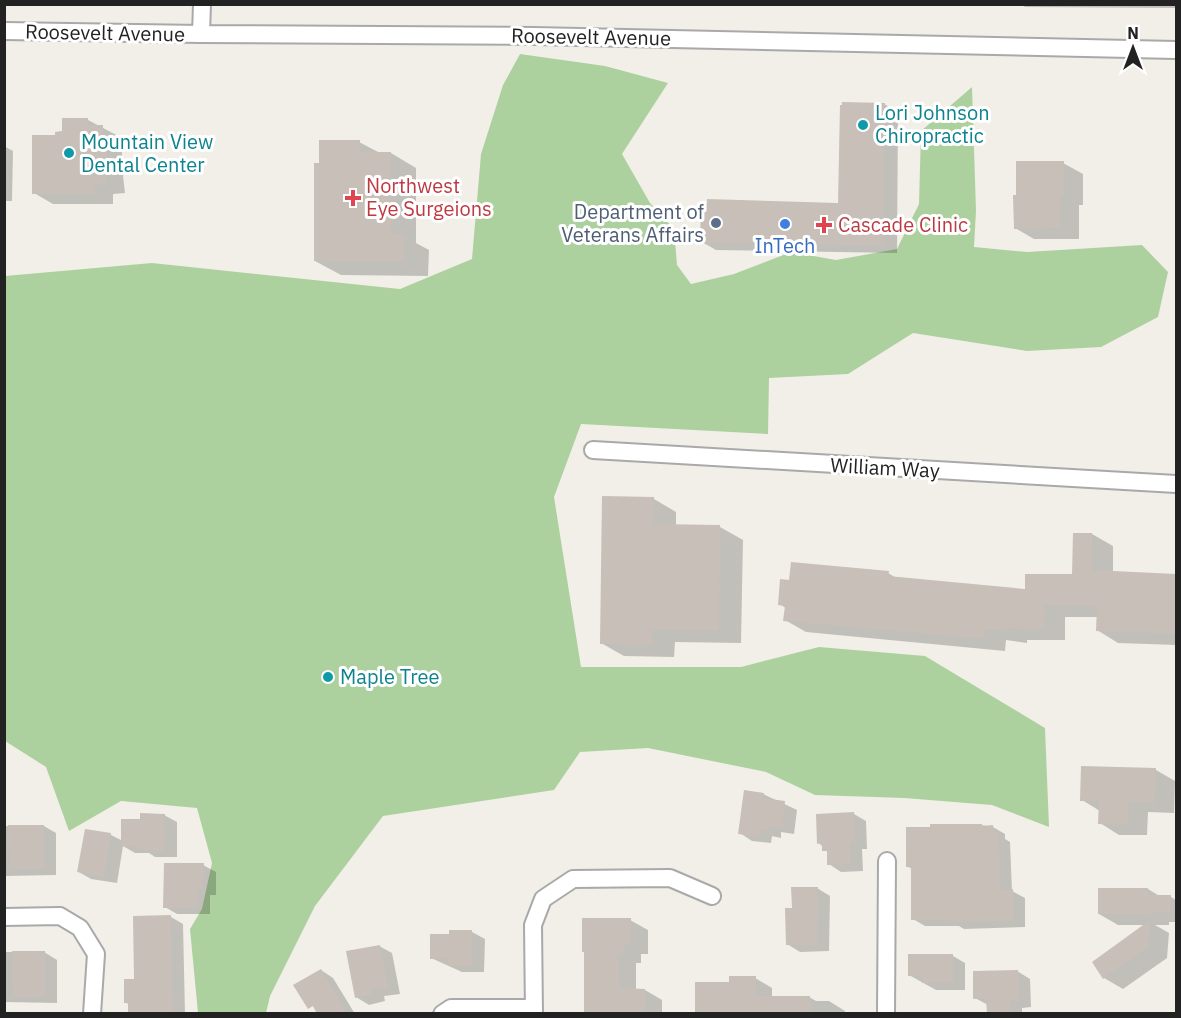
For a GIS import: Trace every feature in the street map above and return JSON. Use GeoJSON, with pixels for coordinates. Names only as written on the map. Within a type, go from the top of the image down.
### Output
{"type":"FeatureCollection","features":[{"type":"Feature","properties":{"kind":"street"},"geometry":{"type":"LineString","coordinates":[[201,34],[202,4]]}},
{"type":"Feature","properties":{"kind":"street","name":"Roosevelt Avenue"},"geometry":{"type":"LineString","coordinates":[[4,31],[534,36],[1176,50]]}},
{"type":"Feature","properties":{"kind":"street","name":"William Way"},"geometry":{"type":"LineString","coordinates":[[593,450],[1176,484]]}},
{"type":"Feature","properties":{"kind":"street"},"geometry":{"type":"LineString","coordinates":[[886,1014],[887,861]]}},
{"type":"Feature","properties":{"kind":"street"},"geometry":{"type":"LineString","coordinates":[[442,1014],[451,1008],[534,1011],[533,925],[543,898],[573,879],[670,878],[712,896]]}},
{"type":"Feature","properties":{"kind":"street"},"geometry":{"type":"LineString","coordinates":[[4,917],[60,916],[80,928],[96,954],[92,1014]]}},
{"type":"Feature","properties":{"kind":"green space"},"geometry":{"type":"Polygon","coordinates":[[[520,54],[605,66],[668,83],[622,154],[650,203],[674,229],[677,265],[691,284],[734,274],[791,252],[836,260],[897,249],[919,204],[921,131],[972,87],[976,211],[974,247],[1027,252],[1142,245],[1168,272],[1158,317],[1101,347],[1027,351],[913,333],[848,374],[769,378],[768,434],[581,424],[554,497],[581,667],[741,667],[819,647],[925,656],[1045,728],[1049,827],[992,805],[904,798],[815,795],[766,772],[648,748],[580,752],[554,790],[383,816],[315,906],[270,996],[266,1013],[198,1013],[190,929],[202,909],[212,863],[197,808],[121,801],[69,831],[46,767],[5,741],[5,276],[152,263],[400,289],[472,259],[481,154],[503,85],[520,54]]]}},
{"type":"Feature","properties":{"kind":"building"},"geometry":{"type":"Polygon","coordinates":[[[842,102],[885,103],[883,246],[700,242],[701,203],[707,203],[707,199],[838,203],[840,105],[842,102]]]}},
{"type":"Feature","properties":{"kind":"building","name":"Mountain View Dental Center"},"geometry":{"type":"Polygon","coordinates":[[[62,118],[88,118],[88,125],[103,125],[103,147],[107,147],[107,160],[104,165],[107,183],[94,184],[94,194],[32,194],[32,135],[55,135],[55,132],[62,131],[62,118]]]}},
{"type":"Feature","properties":{"kind":"building","name":"Northwest Eye Surgeions"},"geometry":{"type":"Polygon","coordinates":[[[319,140],[360,140],[360,152],[391,152],[391,234],[404,234],[404,262],[314,261],[314,163],[319,163],[319,140]]]}},
{"type":"Feature","properties":{"kind":"building"},"geometry":{"type":"Polygon","coordinates":[[[1016,161],[1064,161],[1064,195],[1060,195],[1060,228],[1014,229],[1013,195],[1016,195],[1016,161]]]}},
{"type":"Feature","properties":{"kind":"building"},"geometry":{"type":"Polygon","coordinates":[[[602,496],[654,497],[654,524],[720,525],[719,631],[652,630],[652,645],[600,644],[602,496]]]}},
{"type":"Feature","properties":{"kind":"building"},"geometry":{"type":"Polygon","coordinates":[[[1073,533],[1092,533],[1092,570],[1176,574],[1176,634],[1096,631],[1097,606],[1045,605],[1044,629],[1006,628],[1006,631],[985,629],[984,639],[783,621],[785,606],[778,605],[780,579],[789,580],[791,562],[889,571],[888,576],[1025,589],[1025,574],[1072,574],[1073,533]]]}},
{"type":"Feature","properties":{"kind":"building"},"geometry":{"type":"Polygon","coordinates":[[[1081,766],[1156,768],[1155,803],[1129,802],[1128,825],[1098,824],[1099,801],[1080,801],[1081,766]]]}},
{"type":"Feature","properties":{"kind":"building"},"geometry":{"type":"Polygon","coordinates":[[[744,790],[764,793],[763,798],[785,801],[782,828],[769,826],[768,831],[760,830],[759,837],[738,834],[744,790]]]}},
{"type":"Feature","properties":{"kind":"building"},"geometry":{"type":"Polygon","coordinates":[[[854,812],[855,842],[850,842],[851,864],[827,865],[827,851],[822,851],[822,843],[817,844],[816,814],[854,812]]]}},
{"type":"Feature","properties":{"kind":"building"},"geometry":{"type":"Polygon","coordinates":[[[140,813],[165,814],[164,851],[121,846],[121,819],[140,819],[140,813]]]}},
{"type":"Feature","properties":{"kind":"building"},"geometry":{"type":"Polygon","coordinates":[[[930,824],[993,825],[994,833],[999,833],[1000,889],[1013,889],[1014,921],[911,920],[911,867],[906,867],[906,827],[930,827],[930,824]]]}},
{"type":"Feature","properties":{"kind":"building"},"geometry":{"type":"Polygon","coordinates":[[[8,825],[44,825],[44,869],[9,869],[8,825]]]}},
{"type":"Feature","properties":{"kind":"building"},"geometry":{"type":"Polygon","coordinates":[[[85,829],[111,833],[104,877],[77,872],[85,829]]]}},
{"type":"Feature","properties":{"kind":"building"},"geometry":{"type":"Polygon","coordinates":[[[164,863],[204,863],[203,889],[198,889],[198,908],[163,908],[164,863]]]}},
{"type":"Feature","properties":{"kind":"building"},"geometry":{"type":"Polygon","coordinates":[[[791,887],[818,887],[817,945],[786,945],[785,908],[792,908],[791,887]]]}},
{"type":"Feature","properties":{"kind":"building"},"geometry":{"type":"Polygon","coordinates":[[[1098,888],[1148,888],[1148,895],[1171,895],[1170,913],[1150,911],[1150,915],[1098,914],[1098,888]]]}},
{"type":"Feature","properties":{"kind":"building"},"geometry":{"type":"Polygon","coordinates":[[[171,915],[173,1014],[128,1014],[128,1003],[124,1003],[124,979],[134,979],[133,916],[171,915]]]}},
{"type":"Feature","properties":{"kind":"building"},"geometry":{"type":"Polygon","coordinates":[[[582,918],[631,918],[631,945],[624,945],[624,954],[619,954],[619,988],[645,989],[645,1013],[584,1014],[582,918]]]}},
{"type":"Feature","properties":{"kind":"building"},"geometry":{"type":"Polygon","coordinates":[[[1150,920],[1148,947],[1103,979],[1092,962],[1150,920]]]}},
{"type":"Feature","properties":{"kind":"building"},"geometry":{"type":"Polygon","coordinates":[[[449,930],[472,930],[472,966],[448,966],[448,959],[430,959],[430,934],[449,934],[449,930]]]}},
{"type":"Feature","properties":{"kind":"building"},"geometry":{"type":"Polygon","coordinates":[[[380,945],[388,987],[372,990],[373,994],[355,998],[346,951],[380,945]]]}},
{"type":"Feature","properties":{"kind":"building"},"geometry":{"type":"Polygon","coordinates":[[[12,951],[45,951],[45,997],[13,997],[12,951]]]}},
{"type":"Feature","properties":{"kind":"building"},"geometry":{"type":"Polygon","coordinates":[[[908,954],[953,954],[953,983],[922,983],[922,976],[908,976],[908,954]]]}},
{"type":"Feature","properties":{"kind":"building"},"geometry":{"type":"Polygon","coordinates":[[[321,969],[347,1014],[317,1014],[313,1006],[308,1009],[293,985],[321,969]]]}},
{"type":"Feature","properties":{"kind":"building"},"geometry":{"type":"Polygon","coordinates":[[[1018,970],[1019,1001],[1010,1001],[1010,1014],[987,1014],[986,998],[973,999],[973,971],[1018,970]]]}},
{"type":"Feature","properties":{"kind":"building"},"geometry":{"type":"Polygon","coordinates":[[[729,976],[756,976],[756,996],[810,996],[810,1014],[695,1014],[695,982],[729,982],[729,976]]]}},
{"type":"Feature","properties":{"kind":"place","name":"Lori Johnson Chiropractic"},"geometry":{"type":"Point","coordinates":[863,125]}},
{"type":"Feature","properties":{"kind":"place","name":"Mountain View Dental Center"},"geometry":{"type":"Point","coordinates":[69,153]}},
{"type":"Feature","properties":{"kind":"place","name":"Northwest Eye Surgeions"},"geometry":{"type":"Point","coordinates":[353,198]}},
{"type":"Feature","properties":{"kind":"place","name":"Department of Veterans Affairs"},"geometry":{"type":"Point","coordinates":[716,223]}},
{"type":"Feature","properties":{"kind":"place","name":"InTech"},"geometry":{"type":"Point","coordinates":[785,224]}},
{"type":"Feature","properties":{"kind":"place","name":"Cascade Clinic"},"geometry":{"type":"Point","coordinates":[824,225]}},
{"type":"Feature","properties":{"kind":"place","name":"Maple Tree"},"geometry":{"type":"Point","coordinates":[328,677]}}]}
